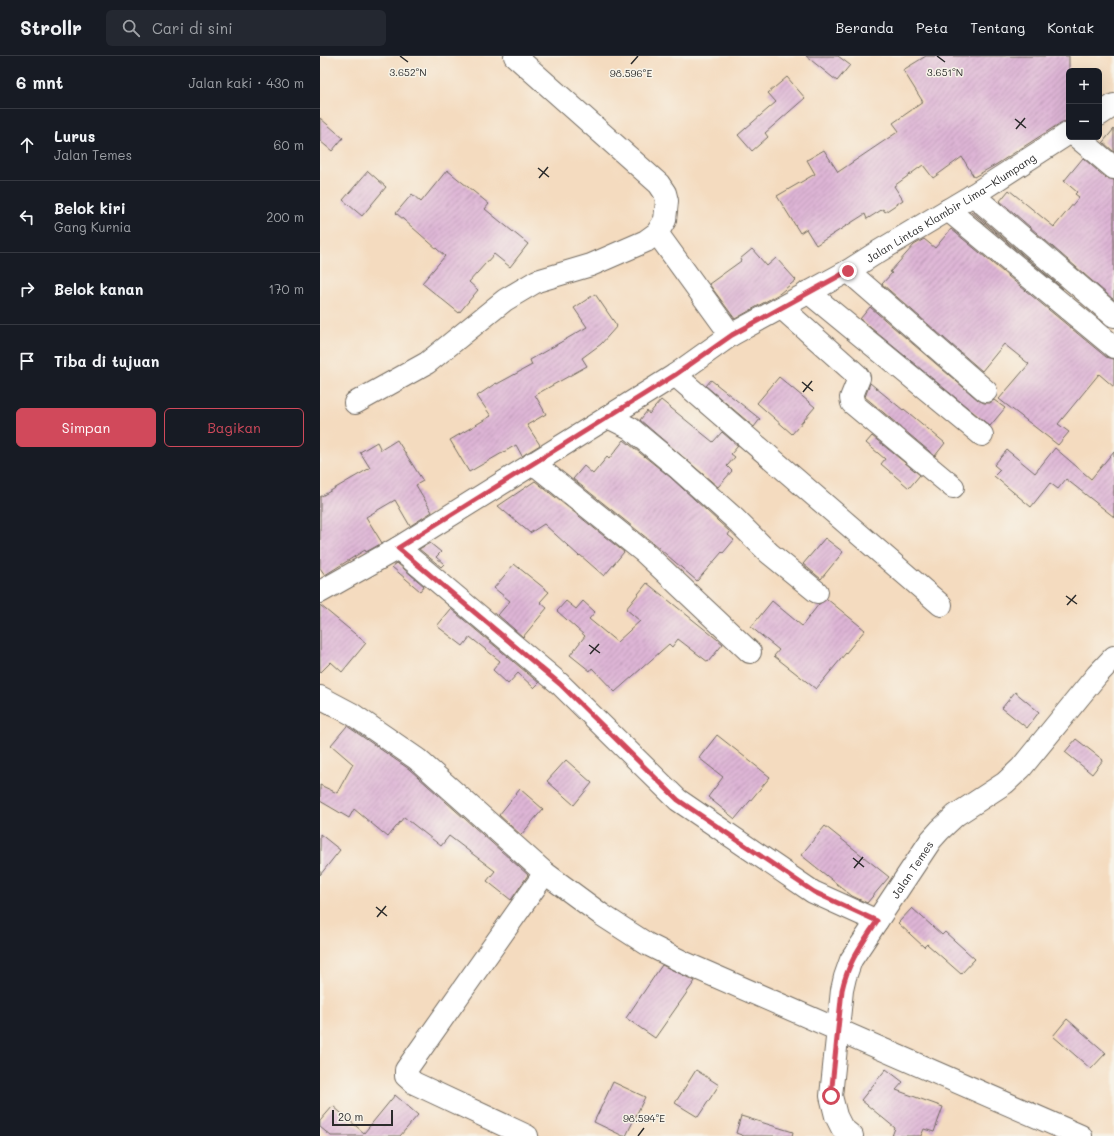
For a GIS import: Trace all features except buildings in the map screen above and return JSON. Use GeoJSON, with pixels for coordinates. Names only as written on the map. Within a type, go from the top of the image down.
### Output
{"type":"FeatureCollection","features":[{"type":"Feature","properties":{"kind":"street"},"geometry":{"type":"LineString","coordinates":[[355,404],[427,363],[505,300],[537,281],[591,265],[646,241],[657,233],[665,220],[667,201],[665,193],[659,184],[514,56]]}},
{"type":"Feature","properties":{"kind":"street"},"geometry":{"type":"LineString","coordinates":[[1102,113],[1114,105]]}},
{"type":"Feature","properties":{"kind":"street","name":"Jalan Lintas Klambir Lima–Klumpang"},"geometry":{"type":"LineString","coordinates":[[320,592],[398,548],[675,375],[732,335],[848,271],[876,252],[973,195],[1066,135]]}},
{"type":"Feature","properties":{"kind":"street"},"geometry":{"type":"LineString","coordinates":[[1081,140],[1114,168]]}},
{"type":"Feature","properties":{"kind":"street"},"geometry":{"type":"LineString","coordinates":[[973,195],[1114,316]]}},
{"type":"Feature","properties":{"kind":"street"},"geometry":{"type":"LineString","coordinates":[[948,210],[1114,347]]}},
{"type":"Feature","properties":{"kind":"street"},"geometry":{"type":"LineString","coordinates":[[657,233],[732,335]]}},
{"type":"Feature","properties":{"kind":"street"},"geometry":{"type":"LineString","coordinates":[[848,271],[986,391]]}},
{"type":"Feature","properties":{"kind":"street"},"geometry":{"type":"LineString","coordinates":[[808,292],[982,434]]}},
{"type":"Feature","properties":{"kind":"street"},"geometry":{"type":"LineString","coordinates":[[782,308],[858,375],[859,378],[851,398],[852,403],[953,487]]}},
{"type":"Feature","properties":{"kind":"street"},"geometry":{"type":"LineString","coordinates":[[675,375],[941,605]]}},
{"type":"Feature","properties":{"kind":"street"},"geometry":{"type":"LineString","coordinates":[[608,417],[630,428],[678,468],[735,519],[769,553],[817,592]]}},
{"type":"Feature","properties":{"kind":"street"},"geometry":{"type":"LineString","coordinates":[[533,463],[645,552],[750,652]]}},
{"type":"Feature","properties":{"kind":"street"},"geometry":{"type":"LineString","coordinates":[[398,548],[560,684],[678,800],[814,892],[877,921]]}},
{"type":"Feature","properties":{"kind":"street","name":"Jalan Temes"},"geometry":{"type":"LineString","coordinates":[[852,1136],[842,1128],[836,1116],[831,1096],[842,990],[844,977],[851,960],[931,840],[956,815],[1004,783],[1021,768],[1097,675],[1114,657]]}},
{"type":"Feature","properties":{"kind":"street"},"geometry":{"type":"LineString","coordinates":[[320,697],[352,714],[417,759],[546,873],[602,915],[647,944],[685,963],[1081,1136]]}},
{"type":"Feature","properties":{"kind":"street"},"geometry":{"type":"LineString","coordinates":[[527,1136],[414,1083],[406,1076],[406,1070],[546,873]]}},
{"type":"Feature","properties":{"kind":"route"},"geometry":{"type":"LineString","coordinates":[[831,1096],[844,977],[851,960],[877,921],[814,892],[678,800],[560,684],[398,548],[675,375],[732,335],[848,271]]}}]}
